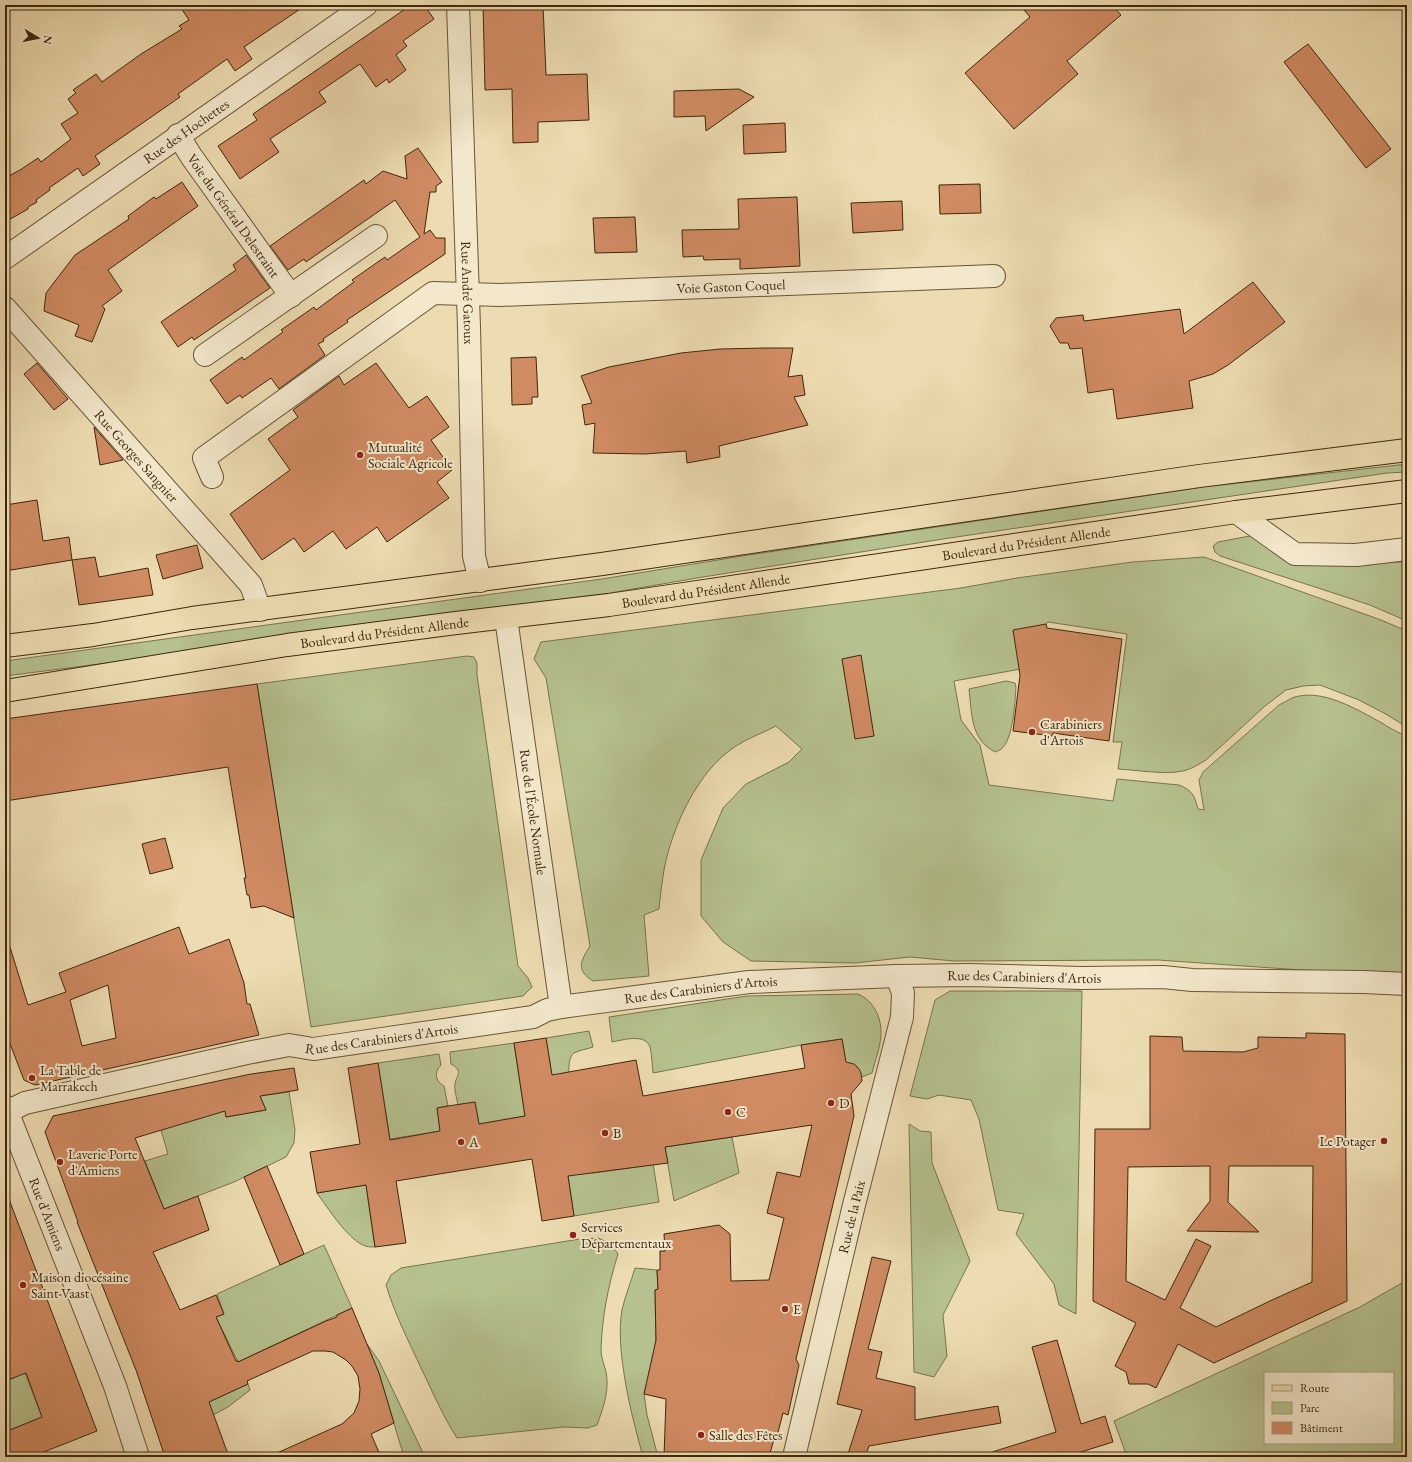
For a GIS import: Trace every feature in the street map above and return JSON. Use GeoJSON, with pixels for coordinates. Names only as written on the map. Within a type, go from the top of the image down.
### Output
{"type":"FeatureCollection","features":[{"type":"Feature","properties":{"kind":"main road"},"geometry":{"type":"LineString","coordinates":[[5,646],[94,634],[192,618],[602,564],[1199,476],[1407,450]]}},
{"type":"Feature","properties":{"kind":"main road","name":"Boulevard du Président Allende"},"geometry":{"type":"LineString","coordinates":[[5,691],[287,645],[609,605],[1236,512],[1407,491]]}},
{"type":"Feature","properties":{"kind":"street","name":"Rue des Hochettes"},"geometry":{"type":"LineString","coordinates":[[5,258],[178,135],[366,5]]}},
{"type":"Feature","properties":{"kind":"street","name":"Rue André Gatoux"},"geometry":{"type":"LineString","coordinates":[[458,5],[468,294],[474,556],[480,581]]}},
{"type":"Feature","properties":{"kind":"street","name":"Voie du Général Delestraint"},"geometry":{"type":"LineString","coordinates":[[178,135],[191,156],[291,296]]}},
{"type":"Feature","properties":{"kind":"street"},"geometry":{"type":"LineString","coordinates":[[205,355],[376,236]]}},
{"type":"Feature","properties":{"kind":"street","name":"Voie Gaston Coquel"},"geometry":{"type":"LineString","coordinates":[[212,476],[204,458],[433,294],[539,293],[994,276]]}},
{"type":"Feature","properties":{"kind":"street","name":"Rue Georges Sangnier"},"geometry":{"type":"LineString","coordinates":[[5,308],[251,585],[260,610]]}},
{"type":"Feature","properties":{"kind":"street"},"geometry":{"type":"LineString","coordinates":[[1236,512],[1295,554],[1356,555],[1407,549]]}},
{"type":"Feature","properties":{"kind":"street","name":"Rue de l'École Normale"},"geometry":{"type":"LineString","coordinates":[[506,618],[561,1007]]}},
{"type":"Feature","properties":{"kind":"street","name":"Rue des Carabiniers d'Artois"},"geometry":{"type":"LineString","coordinates":[[6,1109],[25,1103],[247,1053],[290,1045],[313,1049],[533,1017],[547,1010],[561,1007],[749,982],[897,976],[969,975],[1082,978],[1163,977],[1192,980],[1407,984]]}},
{"type":"Feature","properties":{"kind":"street","name":"Rue de la Paix"},"geometry":{"type":"LineString","coordinates":[[794,1457],[852,1212],[902,1017],[904,993],[897,976]]}},
{"type":"Feature","properties":{"kind":"street","name":"Rue d'Amiens"},"geometry":{"type":"LineString","coordinates":[[6,1109],[115,1386],[138,1457]]}},
{"type":"Feature","properties":{"kind":"green space"},"geometry":{"type":"Polygon","coordinates":[[[1407,464],[1407,472],[1387,473],[943,539],[604,594],[464,612],[178,654],[5,676],[5,661],[602,579],[742,556],[1204,487],[1407,464]]]}},
{"type":"Feature","properties":{"kind":"green space"},"geometry":{"type":"Polygon","coordinates":[[[1255,535],[1300,564],[1407,562],[1407,621],[1370,605],[1220,556],[1215,552],[1213,546],[1218,542],[1255,535]]]}},
{"type":"Feature","properties":{"kind":"green space"},"geometry":{"type":"Polygon","coordinates":[[[1204,557],[1381,620],[1407,631],[1407,727],[1359,700],[1320,685],[1303,686],[1286,690],[1265,706],[1206,760],[1192,768],[1168,773],[1118,769],[1122,742],[1113,742],[1127,634],[1048,622],[1046,624],[1048,639],[1043,665],[954,681],[961,720],[980,745],[989,785],[1113,801],[1117,779],[1179,785],[1187,789],[1192,794],[1198,809],[1204,810],[1199,780],[1203,772],[1279,705],[1292,698],[1303,695],[1315,695],[1351,706],[1407,736],[1407,976],[1158,960],[954,961],[910,957],[855,963],[751,961],[723,942],[701,916],[701,860],[723,808],[746,784],[789,762],[802,749],[776,726],[741,743],[722,756],[699,784],[680,818],[673,836],[664,870],[659,909],[644,915],[649,976],[593,981],[584,973],[581,965],[590,946],[546,678],[534,659],[541,642],[961,588],[1017,578],[1133,562],[1204,557]]]}},
{"type":"Feature","properties":{"kind":"green space"},"geometry":{"type":"Polygon","coordinates":[[[467,656],[474,657],[477,663],[477,675],[518,966],[528,978],[532,987],[523,996],[311,1027],[257,684],[467,656]]]}},
{"type":"Feature","properties":{"kind":"green space"},"geometry":{"type":"Polygon","coordinates":[[[1006,681],[1015,683],[1016,687],[1013,721],[1005,745],[1000,750],[995,752],[987,747],[977,733],[972,716],[969,689],[1006,681]]]}},
{"type":"Feature","properties":{"kind":"green space"},"geometry":{"type":"Polygon","coordinates":[[[950,991],[1082,991],[1076,1314],[1059,1305],[1054,1284],[1016,1234],[1024,1214],[998,1210],[979,1119],[971,1100],[939,1095],[927,1099],[910,1096],[935,1000],[950,991]]]}},
{"type":"Feature","properties":{"kind":"green space"},"geometry":{"type":"Polygon","coordinates":[[[858,994],[864,997],[873,1006],[881,1029],[880,1045],[872,1073],[862,1077],[857,1066],[846,1063],[842,1039],[801,1045],[653,1073],[651,1050],[644,1040],[633,1038],[612,1042],[609,1017],[747,996],[858,994]]]}},
{"type":"Feature","properties":{"kind":"green space"},"geometry":{"type":"Polygon","coordinates":[[[589,1031],[593,1047],[578,1051],[571,1056],[569,1074],[571,1098],[556,1102],[546,1038],[589,1031]]]}},
{"type":"Feature","properties":{"kind":"green space"},"geometry":{"type":"Polygon","coordinates":[[[514,1043],[525,1116],[479,1124],[475,1102],[458,1105],[455,1086],[458,1071],[451,1064],[450,1052],[514,1043]]]}},
{"type":"Feature","properties":{"kind":"green space"},"geometry":{"type":"Polygon","coordinates":[[[439,1054],[441,1065],[436,1073],[436,1076],[439,1082],[444,1086],[448,1106],[437,1108],[440,1131],[390,1139],[378,1063],[439,1054]]]}},
{"type":"Feature","properties":{"kind":"green space"},"geometry":{"type":"Polygon","coordinates":[[[289,1092],[295,1130],[294,1143],[286,1157],[234,1182],[164,1209],[145,1161],[168,1154],[158,1120],[224,1103],[226,1117],[266,1110],[260,1096],[289,1092]]]}},
{"type":"Feature","properties":{"kind":"green space"},"geometry":{"type":"Polygon","coordinates":[[[909,1124],[920,1131],[931,1132],[932,1163],[970,1261],[943,1315],[947,1356],[934,1377],[914,1372],[909,1124]]]}},
{"type":"Feature","properties":{"kind":"green space"},"geometry":{"type":"Polygon","coordinates":[[[732,1137],[739,1173],[674,1201],[665,1147],[732,1137]]]}},
{"type":"Feature","properties":{"kind":"green space"},"geometry":{"type":"Polygon","coordinates":[[[651,1150],[659,1202],[574,1216],[566,1162],[593,1173],[650,1165],[651,1150]]]}},
{"type":"Feature","properties":{"kind":"green space"},"geometry":{"type":"Polygon","coordinates":[[[366,1185],[375,1247],[364,1246],[357,1242],[344,1230],[317,1193],[366,1185]]]}},
{"type":"Feature","properties":{"kind":"green space"},"geometry":{"type":"Polygon","coordinates":[[[598,1238],[611,1244],[618,1254],[608,1290],[604,1314],[601,1354],[607,1376],[607,1391],[597,1425],[588,1428],[564,1427],[457,1438],[438,1404],[398,1318],[386,1285],[391,1275],[401,1268],[580,1239],[598,1238]]]}},
{"type":"Feature","properties":{"kind":"green space"},"geometry":{"type":"Polygon","coordinates":[[[324,1245],[352,1308],[238,1362],[216,1317],[224,1314],[217,1294],[324,1245]]]}},
{"type":"Feature","properties":{"kind":"green space"},"geometry":{"type":"Polygon","coordinates":[[[635,1268],[657,1270],[658,1289],[655,1290],[656,1346],[644,1394],[647,1415],[658,1457],[644,1457],[642,1453],[633,1420],[622,1362],[620,1326],[622,1310],[635,1268]]]}},
{"type":"Feature","properties":{"kind":"green space"},"geometry":{"type":"Polygon","coordinates":[[[1407,1280],[1407,1457],[1118,1457],[1126,1454],[1114,1421],[1360,1307],[1407,1280]]]}},
{"type":"Feature","properties":{"kind":"green space"},"geometry":{"type":"Polygon","coordinates":[[[367,1344],[379,1361],[425,1457],[404,1457],[379,1373],[367,1344]]]}},
{"type":"Feature","properties":{"kind":"green space"},"geometry":{"type":"Polygon","coordinates":[[[24,1370],[42,1417],[5,1432],[5,1381],[14,1378],[24,1370]]]}},
{"type":"Feature","properties":{"kind":"green space"},"geometry":{"type":"Polygon","coordinates":[[[248,1384],[250,1390],[228,1407],[213,1415],[209,1402],[248,1384]]]}},
{"type":"Feature","properties":{"kind":"building"},"geometry":{"type":"Polygon","coordinates":[[[179,5],[306,5],[244,47],[252,59],[235,71],[227,59],[178,94],[180,97],[95,156],[100,164],[83,176],[78,168],[49,188],[50,190],[36,200],[37,202],[28,207],[28,209],[5,222],[5,178],[38,158],[41,162],[71,139],[61,124],[78,113],[68,99],[76,93],[73,90],[96,74],[102,82],[141,54],[182,29],[179,26],[189,20],[179,5]]]}},
{"type":"Feature","properties":{"kind":"building"},"geometry":{"type":"Polygon","coordinates":[[[411,5],[424,5],[434,19],[403,41],[407,46],[396,55],[406,70],[389,83],[387,79],[376,87],[360,64],[319,92],[326,102],[270,139],[279,152],[240,179],[218,146],[257,120],[253,114],[411,5]]]}},
{"type":"Feature","properties":{"kind":"building"},"geometry":{"type":"Polygon","coordinates":[[[483,5],[543,5],[546,75],[587,74],[589,120],[538,122],[538,142],[513,143],[512,89],[485,90],[483,5]]]}},
{"type":"Feature","properties":{"kind":"building"},"geometry":{"type":"Polygon","coordinates":[[[1020,5],[1112,5],[1121,15],[1067,61],[1078,74],[1014,129],[965,73],[1030,17],[1020,5]]]}},
{"type":"Feature","properties":{"kind":"building"},"geometry":{"type":"Polygon","coordinates":[[[1308,44],[1391,149],[1366,168],[1284,62],[1308,44]]]}},
{"type":"Feature","properties":{"kind":"building"},"geometry":{"type":"Polygon","coordinates":[[[739,89],[754,97],[706,131],[705,116],[674,117],[674,91],[739,89]]]}},
{"type":"Feature","properties":{"kind":"building"},"geometry":{"type":"Polygon","coordinates":[[[785,123],[786,152],[744,154],[743,125],[785,123]]]}},
{"type":"Feature","properties":{"kind":"building"},"geometry":{"type":"Polygon","coordinates":[[[418,148],[442,182],[436,186],[436,192],[430,192],[424,234],[430,230],[436,238],[445,238],[445,254],[347,320],[348,322],[323,339],[324,341],[318,344],[325,355],[279,389],[271,378],[242,398],[240,395],[227,404],[210,380],[242,357],[244,360],[283,332],[281,330],[314,307],[316,310],[354,282],[352,280],[385,257],[387,260],[420,237],[395,200],[306,262],[304,259],[288,270],[270,246],[364,180],[366,184],[383,171],[407,179],[405,156],[418,148]]]}},
{"type":"Feature","properties":{"kind":"building"},"geometry":{"type":"Polygon","coordinates":[[[182,182],[198,206],[108,270],[122,291],[102,306],[105,309],[92,342],[75,336],[79,325],[44,311],[46,293],[75,255],[129,219],[128,216],[154,197],[156,199],[182,182]]]}},
{"type":"Feature","properties":{"kind":"building"},"geometry":{"type":"Polygon","coordinates":[[[980,184],[981,213],[940,214],[939,185],[980,184]]]}},
{"type":"Feature","properties":{"kind":"building"},"geometry":{"type":"Polygon","coordinates":[[[797,197],[800,266],[740,269],[740,259],[704,260],[703,256],[683,257],[682,230],[739,229],[738,199],[797,197]]]}},
{"type":"Feature","properties":{"kind":"building"},"geometry":{"type":"Polygon","coordinates":[[[902,201],[903,230],[853,233],[851,203],[902,201]]]}},
{"type":"Feature","properties":{"kind":"building"},"geometry":{"type":"Polygon","coordinates":[[[635,217],[637,252],[595,253],[593,218],[635,217]]]}},
{"type":"Feature","properties":{"kind":"building"},"geometry":{"type":"Polygon","coordinates":[[[246,255],[270,288],[194,340],[192,337],[178,347],[161,322],[236,270],[233,265],[246,255]]]}},
{"type":"Feature","properties":{"kind":"building"},"geometry":{"type":"Polygon","coordinates":[[[1253,282],[1285,322],[1228,365],[1213,374],[1189,381],[1193,408],[1117,419],[1113,389],[1088,393],[1082,348],[1070,349],[1068,343],[1060,343],[1050,326],[1056,318],[1083,315],[1084,321],[1180,309],[1184,334],[1253,282]]]}},
{"type":"Feature","properties":{"kind":"building"},"geometry":{"type":"Polygon","coordinates":[[[793,348],[788,377],[802,375],[805,395],[794,397],[808,425],[719,446],[720,457],[687,463],[686,451],[645,454],[593,453],[595,423],[585,425],[582,405],[592,403],[581,376],[609,367],[681,353],[720,349],[793,348]]]}},
{"type":"Feature","properties":{"kind":"building"},"geometry":{"type":"Polygon","coordinates":[[[536,357],[538,397],[532,397],[532,404],[512,405],[511,358],[536,357]]]}},
{"type":"Feature","properties":{"kind":"building"},"geometry":{"type":"Polygon","coordinates":[[[37,363],[68,399],[54,410],[24,374],[37,363]]]}},
{"type":"Feature","properties":{"kind":"building","name":"Mutualité Sociale Agricole"},"geometry":{"type":"Polygon","coordinates":[[[376,363],[409,408],[427,396],[449,427],[431,440],[452,470],[437,482],[449,498],[387,542],[377,527],[346,549],[333,531],[304,552],[294,538],[262,560],[230,514],[290,470],[268,439],[298,417],[293,410],[339,376],[344,385],[376,363]]]}},
{"type":"Feature","properties":{"kind":"building"},"geometry":{"type":"Polygon","coordinates":[[[94,427],[123,460],[100,465],[94,427]]]}},
{"type":"Feature","properties":{"kind":"building"},"geometry":{"type":"Polygon","coordinates":[[[37,500],[43,541],[69,537],[72,560],[5,571],[5,505],[37,500]]]}},
{"type":"Feature","properties":{"kind":"building"},"geometry":{"type":"Polygon","coordinates":[[[197,545],[203,568],[163,579],[156,555],[197,545]]]}},
{"type":"Feature","properties":{"kind":"building"},"geometry":{"type":"Polygon","coordinates":[[[95,557],[99,577],[148,568],[153,595],[79,605],[72,560],[95,557]]]}},
{"type":"Feature","properties":{"kind":"building"},"geometry":{"type":"Polygon","coordinates":[[[1046,624],[1047,628],[1122,639],[1109,741],[1053,733],[1053,736],[1013,731],[1020,675],[1013,630],[1046,624]]]}},
{"type":"Feature","properties":{"kind":"building"},"geometry":{"type":"Polygon","coordinates":[[[861,655],[874,736],[855,739],[842,659],[861,655]]]}},
{"type":"Feature","properties":{"kind":"building"},"geometry":{"type":"Polygon","coordinates":[[[257,684],[294,918],[264,906],[251,908],[244,878],[246,878],[228,767],[5,801],[5,719],[257,684]]]}},
{"type":"Feature","properties":{"kind":"building"},"geometry":{"type":"Polygon","coordinates":[[[165,838],[173,868],[150,874],[142,844],[165,838]]]}},
{"type":"Feature","properties":{"kind":"building"},"geometry":{"type":"Polygon","coordinates":[[[179,927],[189,954],[229,939],[244,983],[247,1004],[250,1004],[259,1035],[35,1085],[24,1080],[5,1031],[5,944],[9,944],[28,1005],[66,992],[59,973],[179,927]],[[108,985],[70,1000],[82,1046],[116,1038],[108,985]]]}},
{"type":"Feature","properties":{"kind":"building"},"geometry":{"type":"Polygon","coordinates":[[[1306,1033],[1345,1034],[1347,1301],[1214,1363],[1178,1344],[1156,1388],[1148,1384],[1129,1384],[1126,1372],[1115,1366],[1136,1323],[1093,1301],[1095,1129],[1150,1129],[1150,1036],[1182,1037],[1183,1051],[1243,1052],[1258,1048],[1258,1037],[1306,1038],[1306,1033]],[[1210,1166],[1128,1167],[1126,1281],[1165,1300],[1196,1239],[1211,1246],[1180,1308],[1216,1327],[1312,1282],[1313,1166],[1229,1166],[1228,1202],[1259,1232],[1187,1231],[1210,1201],[1210,1166]]]}},
{"type":"Feature","properties":{"kind":"building"},"geometry":{"type":"Polygon","coordinates":[[[546,1038],[552,1075],[636,1060],[643,1096],[805,1068],[801,1045],[842,1039],[846,1062],[854,1064],[859,1069],[862,1081],[851,1094],[854,1116],[796,1359],[799,1365],[788,1415],[783,1413],[776,1440],[774,1439],[769,1457],[664,1457],[666,1399],[644,1394],[656,1340],[655,1290],[658,1289],[657,1270],[660,1270],[660,1251],[665,1251],[664,1234],[719,1225],[730,1234],[731,1281],[769,1280],[784,1218],[767,1213],[777,1172],[800,1177],[812,1125],[665,1147],[668,1163],[568,1176],[574,1216],[542,1221],[532,1159],[396,1181],[406,1243],[375,1247],[366,1185],[317,1193],[310,1152],[360,1144],[348,1068],[378,1063],[390,1140],[440,1131],[437,1108],[448,1106],[475,1102],[479,1124],[525,1116],[514,1043],[546,1038]]]}},
{"type":"Feature","properties":{"kind":"building"},"geometry":{"type":"Polygon","coordinates":[[[294,1068],[298,1090],[260,1096],[266,1110],[226,1117],[225,1111],[135,1138],[164,1209],[198,1196],[209,1230],[153,1252],[180,1310],[216,1295],[224,1314],[216,1317],[236,1361],[238,1362],[337,1317],[337,1315],[352,1308],[379,1373],[394,1423],[371,1434],[381,1457],[268,1457],[342,1424],[354,1413],[359,1401],[360,1389],[358,1376],[352,1366],[346,1360],[333,1352],[313,1351],[247,1381],[248,1384],[209,1402],[229,1457],[165,1457],[136,1370],[77,1222],[45,1132],[53,1116],[251,1074],[294,1068]]]}},
{"type":"Feature","properties":{"kind":"building"},"geometry":{"type":"Polygon","coordinates":[[[267,1166],[304,1254],[280,1265],[244,1177],[267,1166]]]}},
{"type":"Feature","properties":{"kind":"building","name":"Maison diocésaine Saint-Vaast"},"geometry":{"type":"Polygon","coordinates":[[[5,1194],[7,1194],[97,1431],[31,1457],[5,1457],[5,1432],[42,1417],[26,1373],[5,1381],[5,1194]]]}},
{"type":"Feature","properties":{"kind":"building"},"geometry":{"type":"Polygon","coordinates":[[[872,1257],[891,1261],[868,1349],[882,1352],[876,1378],[915,1387],[915,1420],[998,1406],[1001,1423],[869,1446],[865,1457],[847,1457],[862,1410],[837,1404],[872,1257]]]}},
{"type":"Feature","properties":{"kind":"building"},"geometry":{"type":"Polygon","coordinates":[[[1057,1340],[1081,1424],[1105,1416],[1113,1442],[1065,1457],[989,1457],[989,1453],[1056,1432],[1032,1347],[1057,1340]]]}},
{"type":"Feature","properties":{"kind":"place","name":"Mutualité Sociale Agricole"},"geometry":{"type":"Point","coordinates":[360,455]}},
{"type":"Feature","properties":{"kind":"place","name":"Carabiniers d'Artois"},"geometry":{"type":"Point","coordinates":[1032,732]}},
{"type":"Feature","properties":{"kind":"place","name":"La Table de Marrakech"},"geometry":{"type":"Point","coordinates":[32,1078]}},
{"type":"Feature","properties":{"kind":"place","name":"D"},"geometry":{"type":"Point","coordinates":[831,1103]}},
{"type":"Feature","properties":{"kind":"place","name":"C"},"geometry":{"type":"Point","coordinates":[728,1112]}},
{"type":"Feature","properties":{"kind":"place","name":"B"},"geometry":{"type":"Point","coordinates":[605,1133]}},
{"type":"Feature","properties":{"kind":"place","name":"Le Potager"},"geometry":{"type":"Point","coordinates":[1384,1141]}},
{"type":"Feature","properties":{"kind":"place","name":"A"},"geometry":{"type":"Point","coordinates":[461,1142]}},
{"type":"Feature","properties":{"kind":"place","name":"Laverie Porte d'Amiens"},"geometry":{"type":"Point","coordinates":[60,1162]}},
{"type":"Feature","properties":{"kind":"place","name":"Services Départementaux"},"geometry":{"type":"Point","coordinates":[573,1235]}},
{"type":"Feature","properties":{"kind":"place","name":"Maison diocésaine Saint-Vaast"},"geometry":{"type":"Point","coordinates":[23,1285]}},
{"type":"Feature","properties":{"kind":"place","name":"E"},"geometry":{"type":"Point","coordinates":[785,1309]}},
{"type":"Feature","properties":{"kind":"place","name":"Salle des Fêtes"},"geometry":{"type":"Point","coordinates":[701,1435]}}]}
